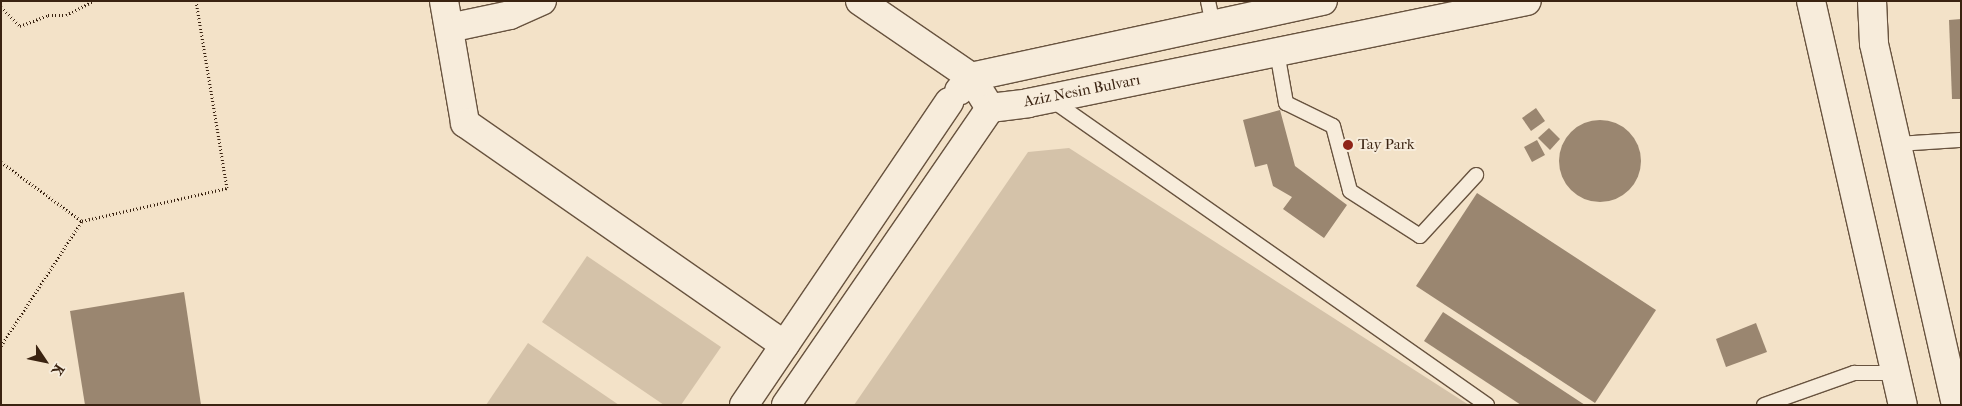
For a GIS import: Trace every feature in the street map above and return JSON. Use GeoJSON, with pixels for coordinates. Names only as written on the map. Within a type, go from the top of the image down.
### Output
{"type":"FeatureCollection","features":[{"type":"Feature","properties":{"kind":"street"},"geometry":{"type":"LineString","coordinates":[[444,1],[465,123],[785,346]]}},
{"type":"Feature","properties":{"kind":"street"},"geometry":{"type":"LineString","coordinates":[[449,28],[510,15],[542,1]]}},
{"type":"Feature","properties":{"kind":"street"},"geometry":{"type":"LineString","coordinates":[[786,405],[866,284],[990,108],[971,77],[860,1]]}},
{"type":"Feature","properties":{"kind":"street"},"geometry":{"type":"LineString","coordinates":[[744,405],[949,102],[971,77],[1210,13],[1323,1]]}},
{"type":"Feature","properties":{"kind":"street","name":"Aziz Nesin Bulvarı"},"geometry":{"type":"LineString","coordinates":[[990,108],[1038,100],[1527,1]]}},
{"type":"Feature","properties":{"kind":"street"},"geometry":{"type":"LineString","coordinates":[[1811,1],[1903,405]]}},
{"type":"Feature","properties":{"kind":"street"},"geometry":{"type":"LineString","coordinates":[[1872,1],[1874,44],[1956,405]]}},
{"type":"Feature","properties":{"kind":"lane"},"geometry":{"type":"LineString","coordinates":[[1277,52],[1286,102],[1333,126],[1350,191],[1420,236],[1476,175]]}},
{"type":"Feature","properties":{"kind":"lane"},"geometry":{"type":"LineString","coordinates":[[1038,100],[1487,405]]}},
{"type":"Feature","properties":{"kind":"lane"},"geometry":{"type":"LineString","coordinates":[[1897,144],[1961,140]]}},
{"type":"Feature","properties":{"kind":"lane"},"geometry":{"type":"LineString","coordinates":[[1764,405],[1854,373],[1896,373]]}},
{"type":"Feature","properties":{"kind":"path"},"geometry":{"type":"LineString","coordinates":[[1,8],[20,26],[48,15],[66,15],[94,1]]}},
{"type":"Feature","properties":{"kind":"path"},"geometry":{"type":"LineString","coordinates":[[1,346],[82,221],[227,188],[196,1]]}},
{"type":"Feature","properties":{"kind":"path"},"geometry":{"type":"LineString","coordinates":[[1,162],[82,221]]}},
{"type":"Feature","properties":{"kind":"shaded area"},"geometry":{"type":"Polygon","coordinates":[[[1069,148],[1469,405],[854,405],[1028,152],[1069,148]]]}},
{"type":"Feature","properties":{"kind":"shaded area"},"geometry":{"type":"Polygon","coordinates":[[[587,256],[721,347],[681,405],[664,405],[542,322],[587,256]]]}},
{"type":"Feature","properties":{"kind":"shaded area"},"geometry":{"type":"Polygon","coordinates":[[[528,343],[619,405],[486,405],[528,343]]]}},
{"type":"Feature","properties":{"kind":"building"},"geometry":{"type":"Polygon","coordinates":[[[1961,19],[1961,99],[1952,99],[1949,20],[1961,19]]]}},
{"type":"Feature","properties":{"kind":"building"},"geometry":{"type":"Polygon","coordinates":[[[1536,108],[1545,121],[1531,131],[1522,118],[1536,108]]]}},
{"type":"Feature","properties":{"kind":"building"},"geometry":{"type":"Polygon","coordinates":[[[1280,110],[1295,166],[1347,205],[1324,238],[1283,209],[1292,197],[1273,186],[1267,164],[1255,167],[1243,120],[1280,110]]]}},
{"type":"Feature","properties":{"kind":"building"},"geometry":{"type":"Polygon","coordinates":[[[1600,120],[1616,123],[1629,132],[1638,145],[1641,161],[1638,177],[1629,190],[1616,199],[1600,202],[1584,199],[1571,190],[1562,177],[1559,161],[1562,145],[1571,132],[1584,123],[1600,120]]]}},
{"type":"Feature","properties":{"kind":"building"},"geometry":{"type":"Polygon","coordinates":[[[1549,128],[1560,139],[1550,150],[1538,138],[1549,128]]]}},
{"type":"Feature","properties":{"kind":"building"},"geometry":{"type":"Polygon","coordinates":[[[1537,140],[1545,155],[1532,162],[1524,147],[1537,140]]]}},
{"type":"Feature","properties":{"kind":"building"},"geometry":{"type":"Polygon","coordinates":[[[1477,193],[1656,310],[1595,403],[1416,286],[1477,193]]]}},
{"type":"Feature","properties":{"kind":"building"},"geometry":{"type":"Polygon","coordinates":[[[184,292],[201,405],[85,405],[70,311],[184,292]]]}},
{"type":"Feature","properties":{"kind":"building"},"geometry":{"type":"Polygon","coordinates":[[[1443,312],[1585,405],[1521,405],[1424,341],[1443,312]]]}},
{"type":"Feature","properties":{"kind":"building"},"geometry":{"type":"Polygon","coordinates":[[[1756,323],[1767,352],[1726,367],[1716,339],[1756,323]]]}},
{"type":"Feature","properties":{"kind":"place","name":"Tay Park"},"geometry":{"type":"Point","coordinates":[1348,145]}}]}
